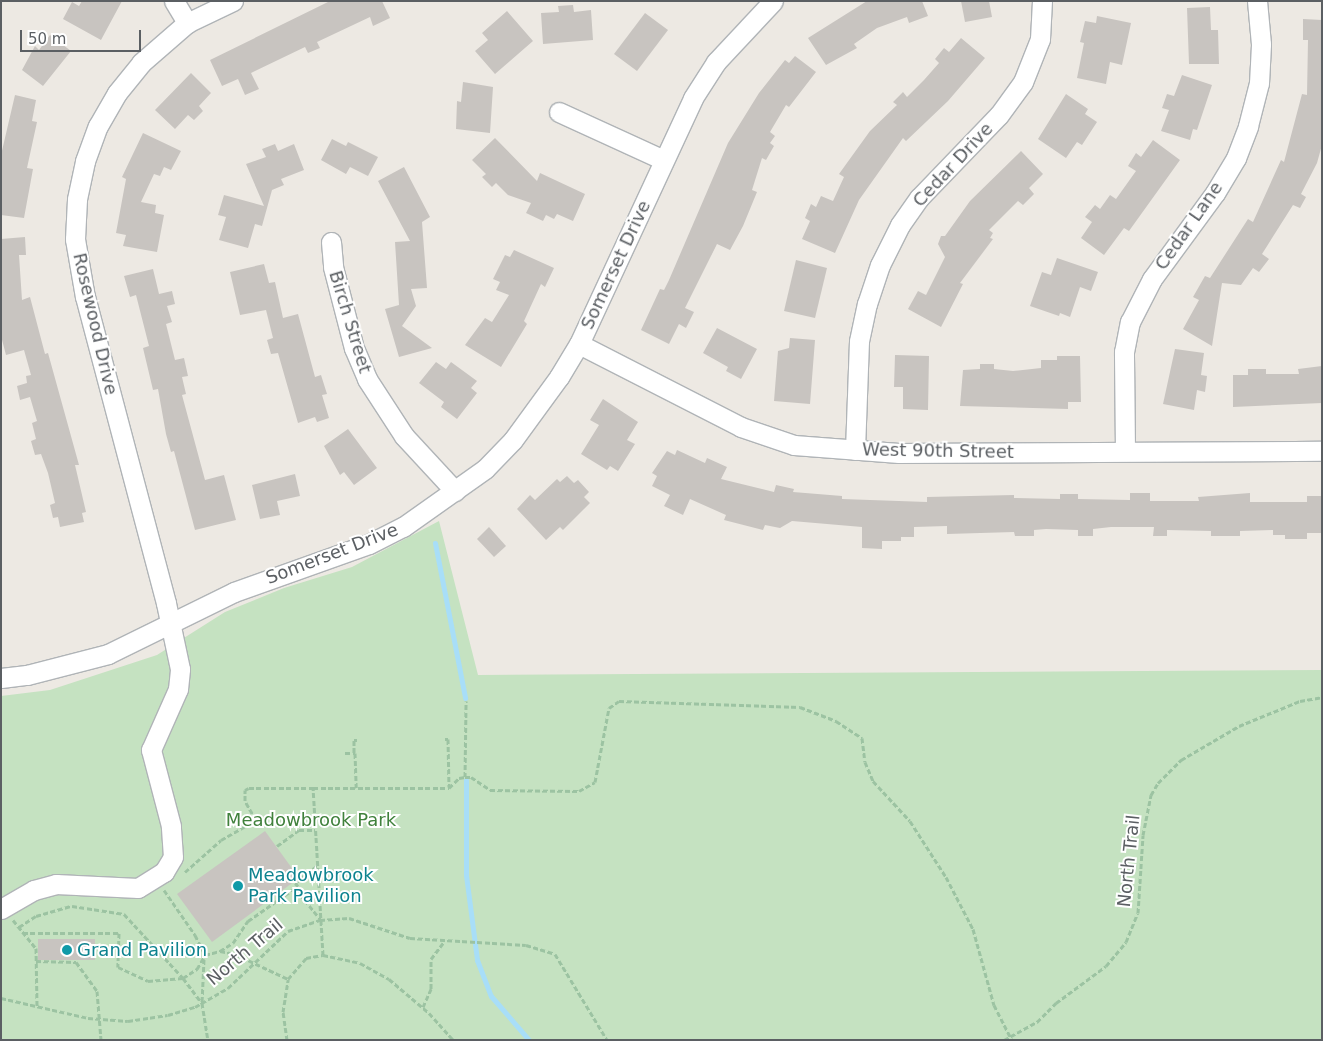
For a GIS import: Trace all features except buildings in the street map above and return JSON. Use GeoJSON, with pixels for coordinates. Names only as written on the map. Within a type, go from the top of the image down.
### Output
{"type":"FeatureCollection","features":[{"type":"Feature","properties":{"kind":"street"},"geometry":{"type":"LineString","coordinates":[[174,1],[187,23]]}},
{"type":"Feature","properties":{"kind":"street","name":"Rosewood Drive"},"geometry":{"type":"LineString","coordinates":[[6,913],[34,890],[56,884],[138,888],[164,872],[173,857],[171,826],[151,750],[180,678],[170,626],[85,297],[75,239],[77,199],[85,161],[98,126],[117,93],[141,63],[187,23],[233,1]]}},
{"type":"Feature","properties":{"kind":"street","name":"Somerset Drive"},"geometry":{"type":"LineString","coordinates":[[1,678],[27,675],[108,654],[170,626],[234,592],[369,544],[403,527],[485,469],[513,440],[559,378],[579,344],[693,98],[716,62],[773,1]]}},
{"type":"Feature","properties":{"kind":"street","name":"Cedar Drive"},"geometry":{"type":"LineString","coordinates":[[855,450],[859,340],[867,304],[880,265],[900,225],[919,198],[999,114],[1023,82],[1040,39],[1042,1]]}},
{"type":"Feature","properties":{"kind":"street","name":"Cedar Lane"},"geometry":{"type":"LineString","coordinates":[[1125,451],[1124,352],[1130,322],[1152,278],[1214,193],[1236,158],[1248,126],[1259,83],[1262,44],[1257,1]]}},
{"type":"Feature","properties":{"kind":"street"},"geometry":{"type":"LineString","coordinates":[[560,112],[664,160]]}},
{"type":"Feature","properties":{"kind":"street","name":"Birch Street"},"geometry":{"type":"LineString","coordinates":[[331,242],[333,267],[354,348],[367,379],[404,436],[455,491]]}},
{"type":"Feature","properties":{"kind":"street","name":"West 90th Street"},"geometry":{"type":"LineString","coordinates":[[579,344],[766,438],[794,445],[855,450],[1322,451]]}},
{"type":"Feature","properties":{"kind":"path","name":"North Trail"},"geometry":{"type":"LineString","coordinates":[[1004,1040],[1011,1038],[1037,1022],[1056,1003],[1106,966],[1126,942],[1138,913],[1143,835],[1151,795],[1158,783],[1196,750],[1238,726],[1300,701],[1322,697]]}},
{"type":"Feature","properties":{"kind":"path"},"geometry":{"type":"LineString","coordinates":[[465,778],[466,701]]}},
{"type":"Feature","properties":{"kind":"path"},"geometry":{"type":"LineString","coordinates":[[182,874],[221,840],[256,820],[245,801],[245,790],[449,788],[459,778],[471,778],[490,790],[579,791],[595,782],[609,708],[619,701],[800,707],[836,721],[862,738],[865,762],[873,781],[910,821],[946,877],[973,929],[994,1004],[1011,1038]]}},
{"type":"Feature","properties":{"kind":"path"},"geometry":{"type":"LineString","coordinates":[[445,739],[448,739],[449,788]]}},
{"type":"Feature","properties":{"kind":"path"},"geometry":{"type":"LineString","coordinates":[[356,788],[354,740],[357,740]]}},
{"type":"Feature","properties":{"kind":"path"},"geometry":{"type":"LineString","coordinates":[[345,753],[354,753]]}},
{"type":"Feature","properties":{"kind":"path"},"geometry":{"type":"LineString","coordinates":[[313,788],[323,955]]}},
{"type":"Feature","properties":{"kind":"path"},"geometry":{"type":"LineString","coordinates":[[276,846],[299,830],[315,830]]}},
{"type":"Feature","properties":{"kind":"path"},"geometry":{"type":"LineString","coordinates":[[317,866],[296,883],[296,888],[320,920]]}},
{"type":"Feature","properties":{"kind":"path"},"geometry":{"type":"LineString","coordinates":[[168,884],[163,889],[195,935],[205,956],[202,1003],[207,1039]]}},
{"type":"Feature","properties":{"kind":"path"},"geometry":{"type":"LineString","coordinates":[[23,933],[119,933],[118,967],[148,980],[183,978],[197,969],[205,956],[220,951],[233,943],[248,922],[296,888]]}},
{"type":"Feature","properties":{"kind":"path"},"geometry":{"type":"LineString","coordinates":[[19,927],[36,916],[72,906],[124,914],[183,978],[202,1003]]}},
{"type":"Feature","properties":{"kind":"path"},"geometry":{"type":"LineString","coordinates":[[6,913],[36,948],[37,1007]]}},
{"type":"Feature","properties":{"kind":"path","name":"North Trail"},"geometry":{"type":"LineString","coordinates":[[2,998],[99,1019],[147,1019],[202,1003],[228,988],[288,931],[320,920],[348,918],[410,938],[508,944],[544,949],[561,958],[589,1014],[607,1040]]}},
{"type":"Feature","properties":{"kind":"path"},"geometry":{"type":"LineString","coordinates":[[423,1007],[431,989],[431,960],[444,941]]}},
{"type":"Feature","properties":{"kind":"path"},"geometry":{"type":"LineString","coordinates":[[220,951],[255,963],[288,979]]}},
{"type":"Feature","properties":{"kind":"path"},"geometry":{"type":"LineString","coordinates":[[287,1040],[284,1006],[288,979],[306,958],[323,955],[348,958],[372,969],[423,1007],[453,1040]]}},
{"type":"Feature","properties":{"kind":"path"},"geometry":{"type":"LineString","coordinates":[[36,961],[76,962],[97,991],[101,1040]]}},
{"type":"Feature","properties":{"kind":"path"},"geometry":{"type":"LineString","coordinates":[[1,992],[2,998]]}},
{"type":"Feature","properties":{"kind":"green space","name":"Meadowbrook Park"},"geometry":{"type":"Polygon","coordinates":[[[439,521],[478,675],[1322,670],[1322,1040],[1,1040],[1,696],[50,690],[157,655],[225,612],[284,588],[352,567],[439,521]]]}},
{"type":"Feature","properties":{"kind":"waterway"},"geometry":{"type":"LineString","coordinates":[[435,543],[465,698]]}},
{"type":"Feature","properties":{"kind":"waterway"},"geometry":{"type":"LineString","coordinates":[[466,780],[466,875],[477,960],[491,996],[529,1040]]}},
{"type":"Feature","properties":{"kind":"place","name":"Meadowbrook Park Pavilion"},"geometry":{"type":"Point","coordinates":[238,886]}},
{"type":"Feature","properties":{"kind":"place","name":"Grand Pavilion"},"geometry":{"type":"Point","coordinates":[67,950]}}]}
